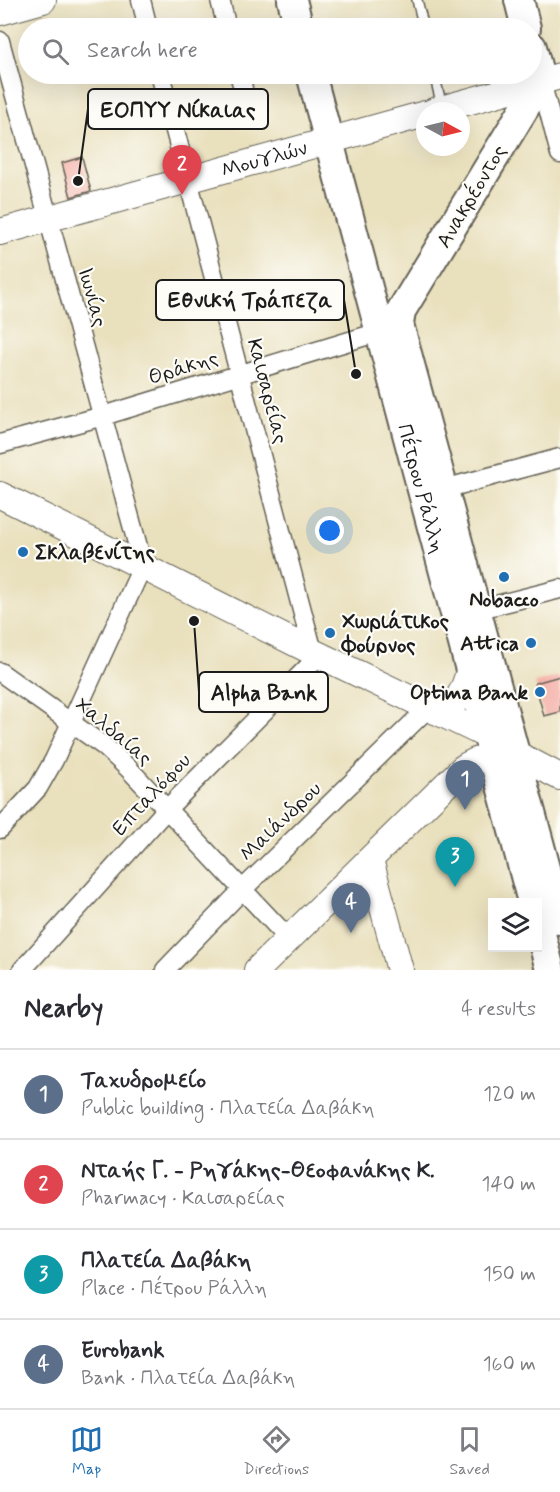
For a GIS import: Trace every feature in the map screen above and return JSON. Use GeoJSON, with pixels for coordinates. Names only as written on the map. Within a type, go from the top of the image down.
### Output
{"type":"FeatureCollection","features":[{"type":"Feature","properties":{"kind":"main road"},"geometry":{"type":"LineString","coordinates":[[0,12],[43,0]]}},
{"type":"Feature","properties":{"kind":"main road"},"geometry":{"type":"LineString","coordinates":[[292,0],[297,18]]}},
{"type":"Feature","properties":{"kind":"main road"},"geometry":{"type":"LineString","coordinates":[[519,0],[524,18]]}},
{"type":"Feature","properties":{"kind":"main road"},"geometry":{"type":"LineString","coordinates":[[542,66],[550,79]]}},
{"type":"Feature","properties":{"kind":"main road","name":"Ανακρέοντος"},"geometry":{"type":"LineString","coordinates":[[401,310],[550,79]]}},
{"type":"Feature","properties":{"kind":"main road","name":"Πέτρου Ράλλη"},"geometry":{"type":"LineString","coordinates":[[314,84],[470,669],[560,920]]}},
{"type":"Feature","properties":{"kind":"main road","name":"Μουγλών"},"geometry":{"type":"LineString","coordinates":[[467,102],[532,84]]}},
{"type":"Feature","properties":{"kind":"main road","name":"Μουγλών"},"geometry":{"type":"LineString","coordinates":[[0,232],[416,116]]}},
{"type":"Feature","properties":{"kind":"main road","name":"Πέτρου Ράλλη"},"geometry":{"type":"LineString","coordinates":[[401,310],[399,330],[476,610],[498,748],[531,898]]}},
{"type":"Feature","properties":{"kind":"main road"},"geometry":{"type":"LineString","coordinates":[[0,495],[432,709],[498,748],[560,777]]}},
{"type":"Feature","properties":{"kind":"main road"},"geometry":{"type":"LineString","coordinates":[[432,709],[446,708],[455,702],[462,693],[470,669]]}},
{"type":"Feature","properties":{"kind":"main road"},"geometry":{"type":"LineString","coordinates":[[257,970],[462,768],[498,748]]}},
{"type":"Feature","properties":{"kind":"main road"},"geometry":{"type":"LineString","coordinates":[[370,860],[400,970]]}},
{"type":"Feature","properties":{"kind":"main road"},"geometry":{"type":"LineString","coordinates":[[542,940],[550,970]]}},
{"type":"Feature","properties":{"kind":"street"},"geometry":{"type":"LineString","coordinates":[[141,0],[146,18]]}},
{"type":"Feature","properties":{"kind":"street"},"geometry":{"type":"LineString","coordinates":[[219,0],[224,18]]}},
{"type":"Feature","properties":{"kind":"street","name":"Ιωνίας"},"geometry":{"type":"LineString","coordinates":[[0,41],[143,565]]}},
{"type":"Feature","properties":{"kind":"street"},"geometry":{"type":"LineString","coordinates":[[550,79],[560,154]]}},
{"type":"Feature","properties":{"kind":"street","name":"Καισαρείας"},"geometry":{"type":"LineString","coordinates":[[163,84],[313,652]]}},
{"type":"Feature","properties":{"kind":"street","name":"Θράκης"},"geometry":{"type":"LineString","coordinates":[[0,444],[103,416],[379,332]]}},
{"type":"Feature","properties":{"kind":"street"},"geometry":{"type":"LineString","coordinates":[[444,489],[560,458]]}},
{"type":"Feature","properties":{"kind":"street"},"geometry":{"type":"LineString","coordinates":[[0,829],[38,788],[54,760],[143,565]]}},
{"type":"Feature","properties":{"kind":"street"},"geometry":{"type":"LineString","coordinates":[[476,610],[560,589]]}},
{"type":"Feature","properties":{"kind":"street","name":"Επταλόφου"},"geometry":{"type":"LineString","coordinates":[[22,970],[165,810],[310,664],[313,652]]}},
{"type":"Feature","properties":{"kind":"street","name":"Χαλδαίας"},"geometry":{"type":"LineString","coordinates":[[0,672],[105,747],[128,768],[165,810],[289,939]]}},
{"type":"Feature","properties":{"kind":"street","name":"Μαιάνδρου"},"geometry":{"type":"LineString","coordinates":[[165,970],[243,889],[432,709]]}},
{"type":"Feature","properties":{"kind":"lane"},"geometry":{"type":"LineString","coordinates":[[417,0],[422,18]]}},
{"type":"Feature","properties":{"kind":"lane"},"geometry":{"type":"LineString","coordinates":[[434,84],[434,102]]}},
{"type":"Feature","properties":{"kind":"building"},"geometry":{"type":"Polygon","coordinates":[[[82,157],[91,191],[71,197],[62,163],[82,157]]]}},
{"type":"Feature","properties":{"kind":"building"},"geometry":{"type":"Polygon","coordinates":[[[560,676],[560,712],[544,716],[535,683],[560,676]]]}},
{"type":"Feature","properties":{"kind":"place","name":"ΕΟΠΥΥ Νίκαιας"},"geometry":{"type":"Point","coordinates":[78,181]}},
{"type":"Feature","properties":{"kind":"place","name":"Νταής Γ. - Ρηγάκης-Θεοφανάκης Κ."},"geometry":{"type":"Point","coordinates":[182,195]}},
{"type":"Feature","properties":{"kind":"place","name":"Εθνική Τράπεζα"},"geometry":{"type":"Point","coordinates":[356,374]}},
{"type":"Feature","properties":{"kind":"place","name":"Σκλαβενίτης"},"geometry":{"type":"Point","coordinates":[23,552]}},
{"type":"Feature","properties":{"kind":"place","name":"Nobacco"},"geometry":{"type":"Point","coordinates":[504,577]}},
{"type":"Feature","properties":{"kind":"place","name":"Alpha Bank"},"geometry":{"type":"Point","coordinates":[194,621]}},
{"type":"Feature","properties":{"kind":"place","name":"Χωριάτικος Φούρνος"},"geometry":{"type":"Point","coordinates":[330,633]}},
{"type":"Feature","properties":{"kind":"place","name":"Attica"},"geometry":{"type":"Point","coordinates":[531,643]}},
{"type":"Feature","properties":{"kind":"place","name":"Optima Bank"},"geometry":{"type":"Point","coordinates":[540,692]}},
{"type":"Feature","properties":{"kind":"place","name":"Ταχυδρομείο"},"geometry":{"type":"Point","coordinates":[465,810]}},
{"type":"Feature","properties":{"kind":"place","name":"Πλατεία Δαβάκη"},"geometry":{"type":"Point","coordinates":[455,887]}},
{"type":"Feature","properties":{"kind":"place","name":"Eurobank"},"geometry":{"type":"Point","coordinates":[351,933]}}]}
